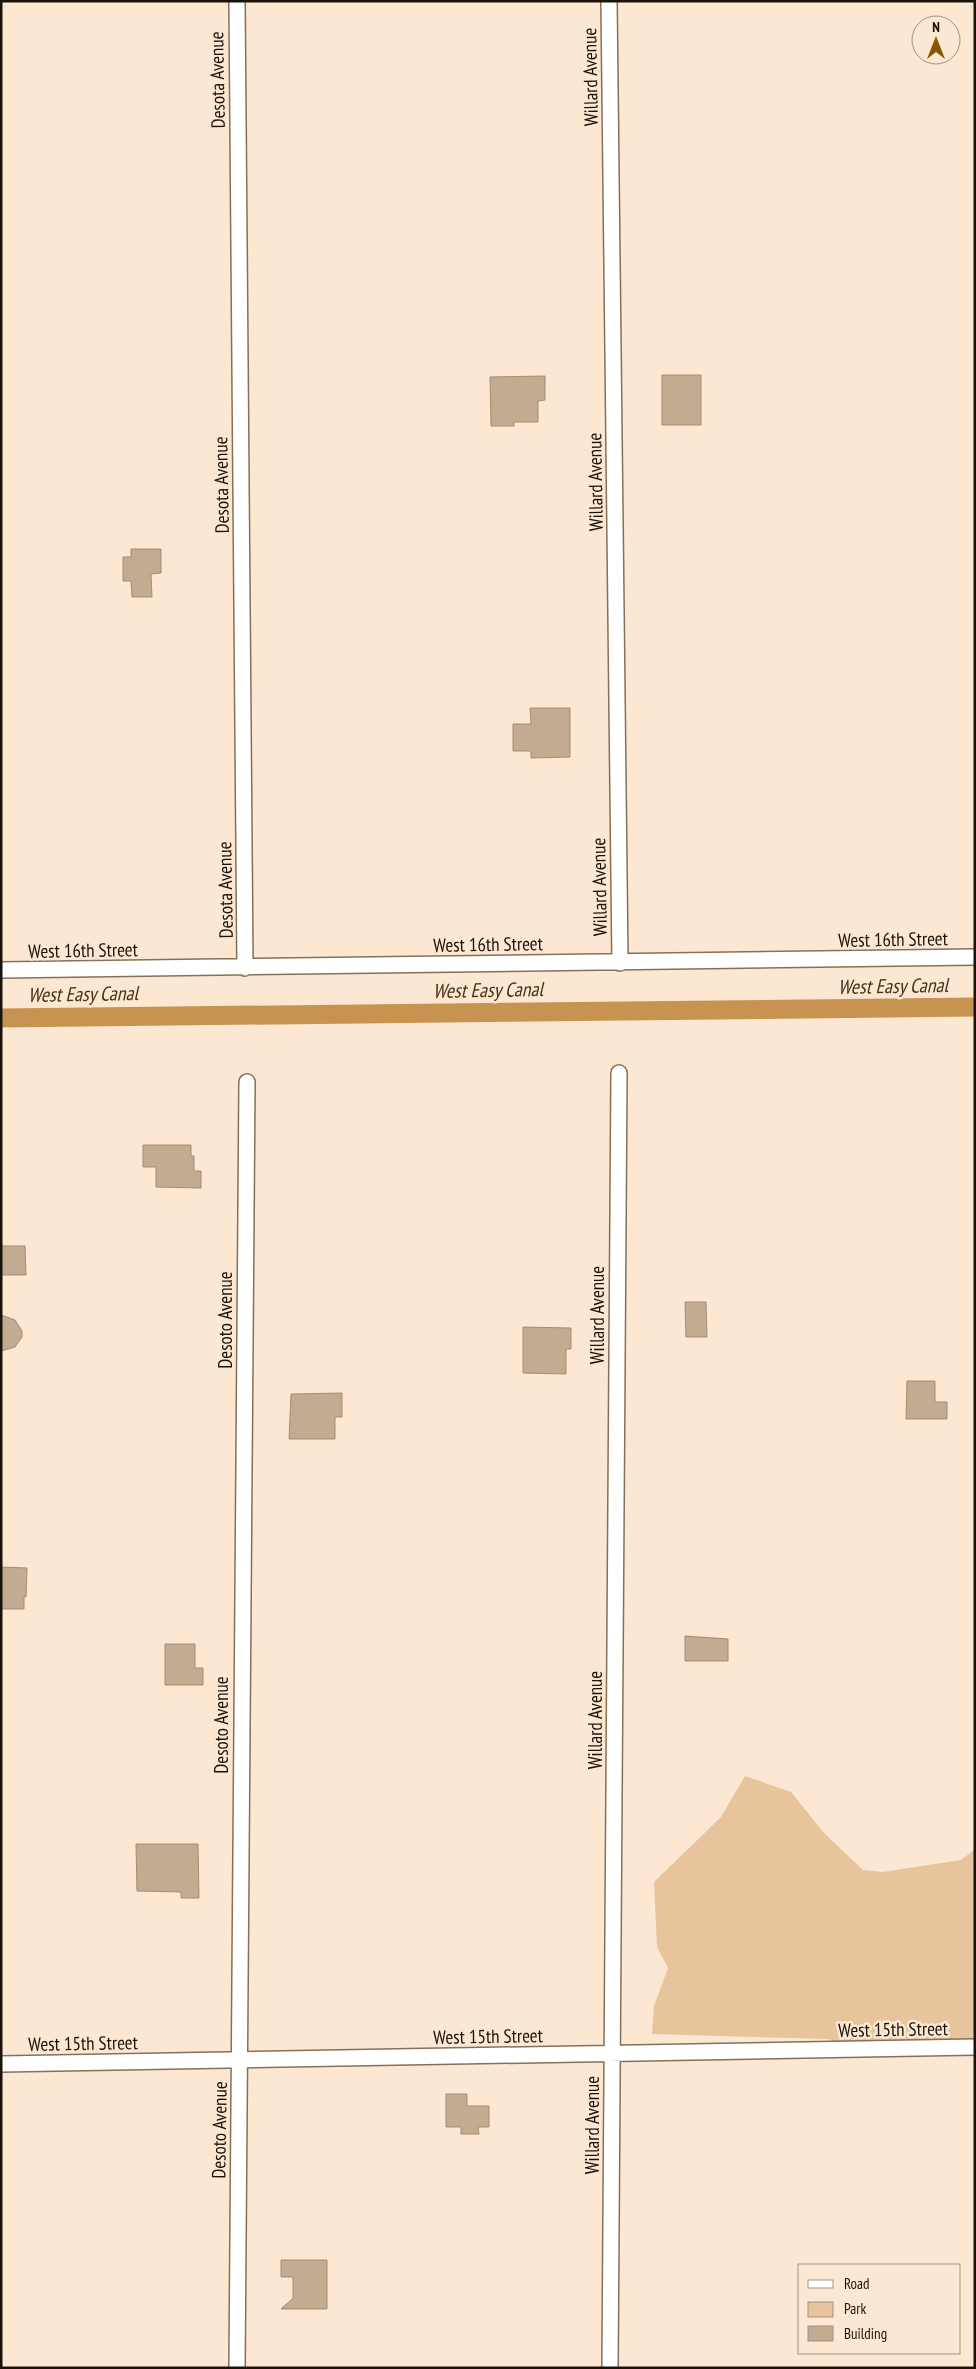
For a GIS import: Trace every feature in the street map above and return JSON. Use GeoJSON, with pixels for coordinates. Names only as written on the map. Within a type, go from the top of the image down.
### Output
{"type":"FeatureCollection","features":[{"type":"Feature","properties":{"kind":"street","name":"Desota Avenue"},"geometry":{"type":"LineString","coordinates":[[237,1],[246,968]]}},
{"type":"Feature","properties":{"kind":"street","name":"Willard Avenue"},"geometry":{"type":"LineString","coordinates":[[609,1],[620,963]]}},
{"type":"Feature","properties":{"kind":"street","name":"West 16th Street"},"geometry":{"type":"LineString","coordinates":[[1,970],[975,957]]}},
{"type":"Feature","properties":{"kind":"street","name":"Willard Avenue"},"geometry":{"type":"LineString","coordinates":[[610,2368],[619,1073]]}},
{"type":"Feature","properties":{"kind":"street","name":"Desoto Avenue"},"geometry":{"type":"LineString","coordinates":[[237,2368],[247,1082]]}},
{"type":"Feature","properties":{"kind":"street","name":"West 15th Street"},"geometry":{"type":"LineString","coordinates":[[1,2064],[975,2047]]}},
{"type":"Feature","properties":{"kind":"green space"},"geometry":{"type":"Polygon","coordinates":[[[745,1776],[791,1792],[824,1833],[863,1870],[883,1872],[961,1860],[975,1849],[975,2044],[839,2043],[828,2039],[652,2034],[654,2006],[668,1968],[657,1947],[654,1882],[721,1817],[745,1776]]]}},
{"type":"Feature","properties":{"kind":"building"},"geometry":{"type":"Polygon","coordinates":[[[662,375],[701,375],[701,425],[662,425],[662,375]]]}},
{"type":"Feature","properties":{"kind":"building"},"geometry":{"type":"Polygon","coordinates":[[[545,376],[545,400],[538,401],[538,422],[514,422],[514,426],[491,426],[490,377],[545,376]]]}},
{"type":"Feature","properties":{"kind":"building"},"geometry":{"type":"Polygon","coordinates":[[[131,549],[161,549],[161,573],[151,574],[152,597],[132,597],[131,581],[123,581],[123,557],[131,557],[131,549]]]}},
{"type":"Feature","properties":{"kind":"building"},"geometry":{"type":"Polygon","coordinates":[[[530,708],[570,708],[570,757],[531,758],[531,751],[513,751],[513,724],[531,724],[530,708]]]}},
{"type":"Feature","properties":{"kind":"building"},"geometry":{"type":"Polygon","coordinates":[[[143,1145],[191,1145],[191,1156],[194,1156],[194,1171],[201,1171],[201,1188],[156,1187],[156,1167],[143,1167],[143,1145]]]}},
{"type":"Feature","properties":{"kind":"building"},"geometry":{"type":"Polygon","coordinates":[[[1,1246],[25,1246],[26,1275],[1,1275],[1,1246]]]}},
{"type":"Feature","properties":{"kind":"building"},"geometry":{"type":"Polygon","coordinates":[[[685,1302],[706,1302],[707,1337],[686,1337],[685,1302]]]}},
{"type":"Feature","properties":{"kind":"building"},"geometry":{"type":"Polygon","coordinates":[[[1,1315],[15,1320],[22,1331],[22,1337],[15,1347],[1,1351],[1,1315]]]}},
{"type":"Feature","properties":{"kind":"building"},"geometry":{"type":"Polygon","coordinates":[[[523,1327],[571,1328],[571,1349],[566,1349],[566,1374],[523,1373],[523,1327]]]}},
{"type":"Feature","properties":{"kind":"building"},"geometry":{"type":"Polygon","coordinates":[[[907,1381],[935,1381],[935,1402],[947,1402],[947,1419],[906,1419],[907,1381]]]}},
{"type":"Feature","properties":{"kind":"building"},"geometry":{"type":"Polygon","coordinates":[[[342,1393],[342,1417],[335,1417],[335,1439],[289,1439],[291,1394],[342,1393]]]}},
{"type":"Feature","properties":{"kind":"building"},"geometry":{"type":"Polygon","coordinates":[[[1,1567],[27,1568],[24,1609],[1,1609],[1,1567]]]}},
{"type":"Feature","properties":{"kind":"building"},"geometry":{"type":"Polygon","coordinates":[[[685,1636],[728,1639],[728,1661],[685,1661],[685,1636]]]}},
{"type":"Feature","properties":{"kind":"building"},"geometry":{"type":"Polygon","coordinates":[[[165,1644],[195,1644],[195,1668],[203,1668],[203,1685],[165,1685],[165,1644]]]}},
{"type":"Feature","properties":{"kind":"building"},"geometry":{"type":"Polygon","coordinates":[[[136,1844],[198,1844],[199,1898],[181,1898],[181,1892],[137,1891],[136,1844]]]}},
{"type":"Feature","properties":{"kind":"building"},"geometry":{"type":"Polygon","coordinates":[[[446,2094],[467,2094],[467,2106],[489,2106],[489,2127],[478,2127],[479,2134],[461,2134],[461,2127],[446,2127],[446,2094]]]}},
{"type":"Feature","properties":{"kind":"building"},"geometry":{"type":"Polygon","coordinates":[[[281,2260],[327,2260],[327,2309],[281,2309],[293,2298],[293,2277],[281,2277],[281,2260]]]}},
{"type":"Feature","properties":{"kind":"waterway","name":"West Easy Canal"},"geometry":{"type":"LineString","coordinates":[[1,1018],[975,1007]]}}]}
